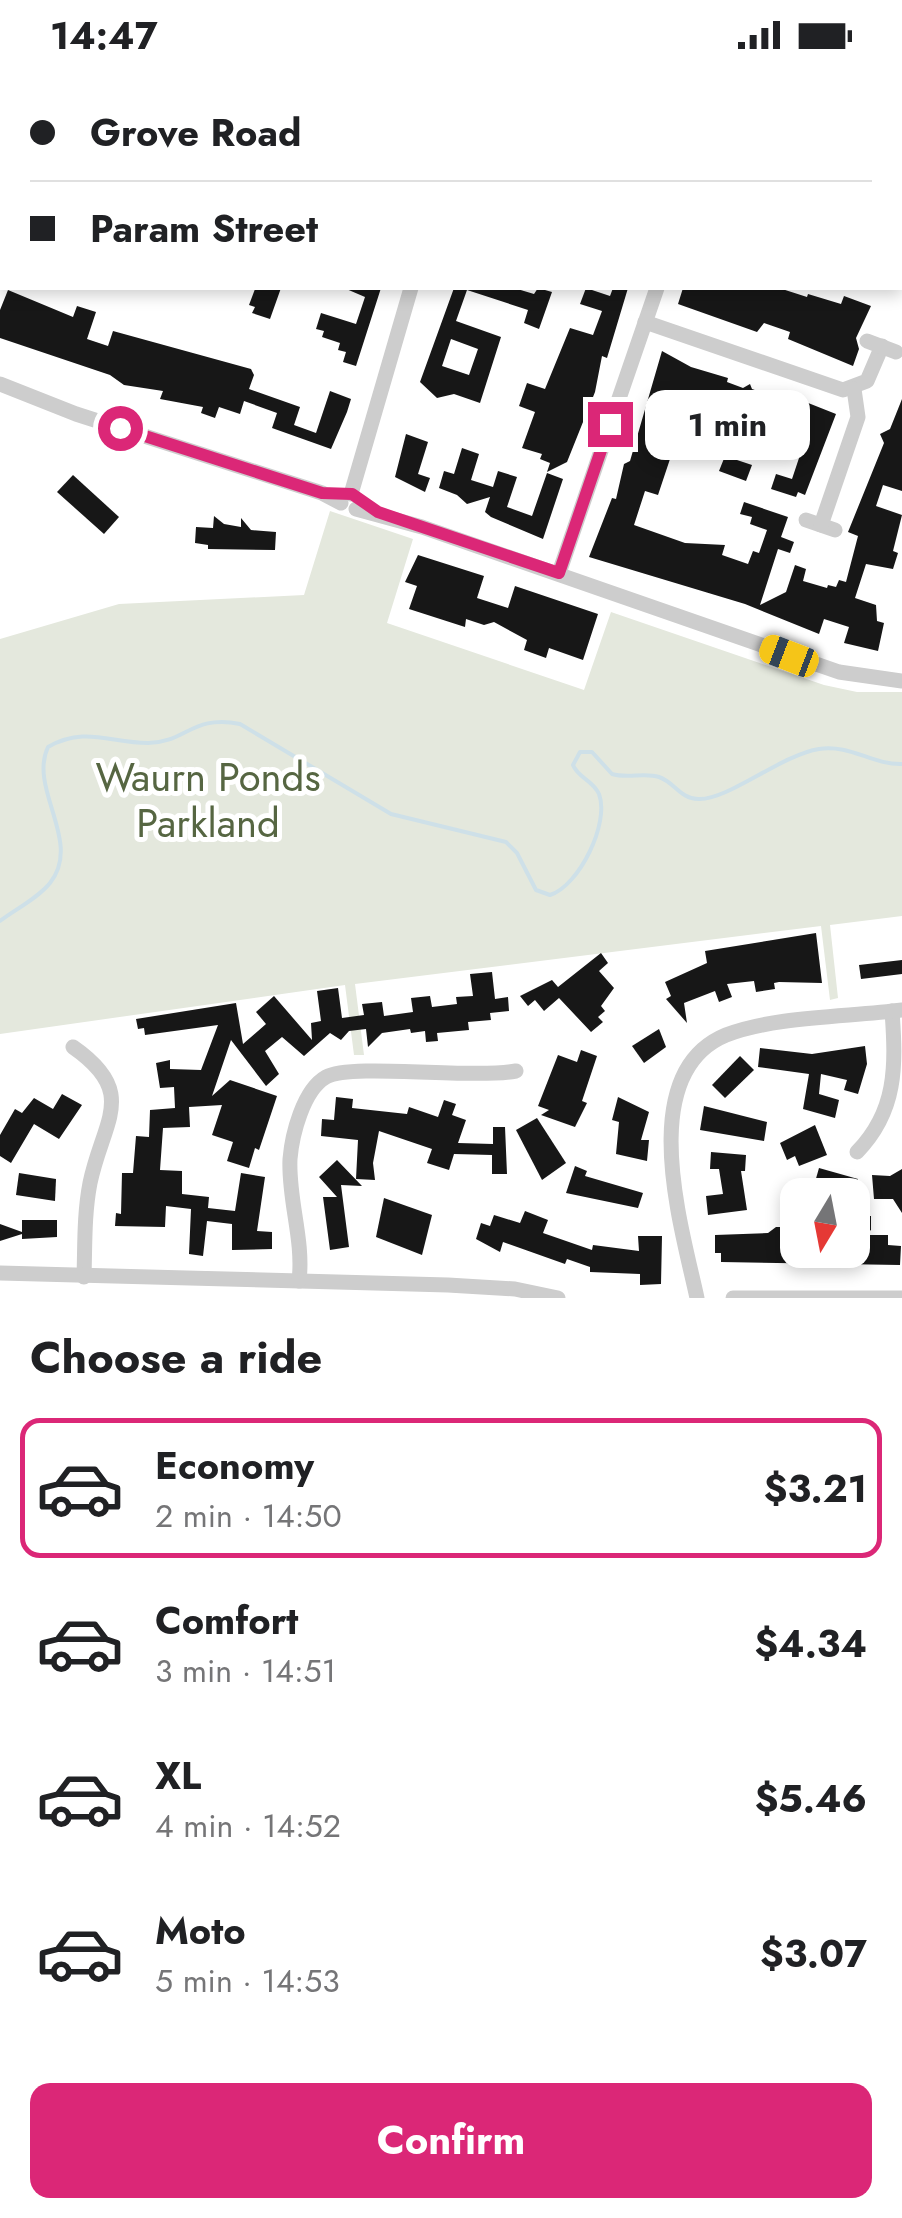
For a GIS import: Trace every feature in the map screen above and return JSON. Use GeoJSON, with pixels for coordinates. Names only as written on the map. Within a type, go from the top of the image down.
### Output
{"type":"FeatureCollection","features":[{"type":"Feature","properties":{"kind":"street"},"geometry":{"type":"LineString","coordinates":[[350,500],[409,290]]}},
{"type":"Feature","properties":{"kind":"street"},"geometry":{"type":"LineString","coordinates":[[559,573],[656,290]]}},
{"type":"Feature","properties":{"kind":"street"},"geometry":{"type":"LineString","coordinates":[[645,322],[836,388],[854,389],[869,379],[882,346]]}},
{"type":"Feature","properties":{"kind":"street"},"geometry":{"type":"LineString","coordinates":[[0,384],[76,414],[350,500],[838,672],[902,680]]}},
{"type":"Feature","properties":{"kind":"street"},"geometry":{"type":"LineString","coordinates":[[821,525],[858,417],[854,389]]}},
{"type":"Feature","properties":{"kind":"street"},"geometry":{"type":"LineString","coordinates":[[697,1298],[676,1200],[670,1149],[680,1090],[694,1060],[707,1046],[739,1031],[897,1010],[889,1098],[878,1130],[857,1152]]}},
{"type":"Feature","properties":{"kind":"street"},"geometry":{"type":"LineString","coordinates":[[72,1046],[101,1069],[114,1098],[87,1201],[84,1276]]}},
{"type":"Feature","properties":{"kind":"street"},"geometry":{"type":"LineString","coordinates":[[299,1281],[302,1245],[290,1154],[316,1084],[326,1077],[351,1072],[466,1076],[516,1071]]}},
{"type":"Feature","properties":{"kind":"street"},"geometry":{"type":"LineString","coordinates":[[0,1273],[515,1289],[558,1298]]}},
{"type":"Feature","properties":{"kind":"street"},"geometry":{"type":"LineString","coordinates":[[232,1298],[233,1281]]}},
{"type":"Feature","properties":{"kind":"street"},"geometry":{"type":"LineString","coordinates":[[733,1298],[902,1298]]}},
{"type":"Feature","properties":{"kind":"green space","name":"Waurn Ponds Parkland"},"geometry":{"type":"Polygon","coordinates":[[[330,511],[413,539],[387,623],[584,690],[611,612],[824,685],[857,692],[902,692],[902,916],[830,925],[838,998],[830,1000],[821,926],[355,984],[364,1055],[354,1055],[345,985],[0,1034],[0,639],[119,604],[304,595],[330,511]]]}},
{"type":"Feature","properties":{"kind":"building"},"geometry":{"type":"Polygon","coordinates":[[[8,290],[73,317],[77,306],[96,312],[87,339],[108,346],[113,331],[251,369],[254,375],[249,389],[300,407],[294,425],[316,433],[330,391],[351,399],[347,412],[331,449],[272,428],[277,413],[244,401],[240,414],[219,407],[215,418],[201,413],[203,407],[160,399],[163,391],[124,385],[110,375],[0,338],[0,310],[8,290]]]}},
{"type":"Feature","properties":{"kind":"building"},"geometry":{"type":"Polygon","coordinates":[[[255,290],[280,290],[270,319],[252,313],[255,307],[249,305],[255,290]]]}},
{"type":"Feature","properties":{"kind":"building"},"geometry":{"type":"Polygon","coordinates":[[[349,290],[380,290],[356,366],[343,362],[346,352],[338,350],[340,343],[322,337],[324,331],[316,329],[321,313],[356,324],[365,297],[349,290]]]}},
{"type":"Feature","properties":{"kind":"building"},"geometry":{"type":"Polygon","coordinates":[[[453,290],[467,290],[456,321],[501,337],[480,403],[454,394],[437,398],[420,382],[453,290]],[[451,339],[442,366],[469,375],[478,349],[451,339]]]}},
{"type":"Feature","properties":{"kind":"building"},"geometry":{"type":"Polygon","coordinates":[[[467,290],[552,292],[539,329],[524,323],[528,310],[467,290]]]}},
{"type":"Feature","properties":{"kind":"building"},"geometry":{"type":"Polygon","coordinates":[[[585,290],[610,296],[612,290],[627,290],[607,358],[602,356],[595,392],[567,462],[547,472],[550,463],[540,459],[542,454],[522,448],[535,412],[519,406],[527,383],[545,389],[570,328],[593,335],[602,311],[580,304],[585,290]]]}},
{"type":"Feature","properties":{"kind":"building"},"geometry":{"type":"Polygon","coordinates":[[[682,290],[785,290],[841,304],[844,296],[871,306],[856,338],[859,349],[853,366],[788,339],[790,332],[764,323],[757,332],[678,304],[682,290]]]}},
{"type":"Feature","properties":{"kind":"building"},"geometry":{"type":"Polygon","coordinates":[[[662,351],[743,388],[750,384],[752,389],[786,401],[788,395],[836,414],[805,495],[798,492],[796,497],[771,489],[776,474],[792,479],[800,455],[755,440],[757,433],[733,425],[731,432],[717,427],[720,419],[674,404],[671,413],[664,411],[656,433],[683,442],[679,456],[673,454],[670,459],[658,495],[645,491],[634,525],[685,543],[725,545],[722,555],[748,564],[753,551],[759,553],[767,530],[750,524],[752,517],[740,514],[744,502],[788,517],[781,537],[794,542],[790,553],[778,549],[760,605],[786,592],[795,565],[806,569],[803,581],[827,588],[836,587],[839,580],[846,582],[858,536],[848,532],[884,443],[880,434],[890,429],[902,399],[902,491],[883,485],[876,506],[902,515],[893,551],[898,553],[893,569],[866,564],[855,598],[876,605],[877,621],[884,623],[878,651],[844,643],[849,627],[824,619],[819,634],[745,604],[589,557],[612,498],[616,499],[624,464],[630,461],[662,351]]]}},
{"type":"Feature","properties":{"kind":"building"},"geometry":{"type":"Polygon","coordinates":[[[406,434],[428,442],[418,474],[430,478],[425,492],[395,477],[406,434]]]}},
{"type":"Feature","properties":{"kind":"building"},"geometry":{"type":"Polygon","coordinates":[[[462,448],[479,454],[471,480],[493,487],[498,471],[517,477],[507,507],[532,516],[547,473],[563,479],[543,539],[491,517],[485,512],[490,497],[467,504],[439,488],[444,471],[454,474],[462,448]]]}},
{"type":"Feature","properties":{"kind":"building"},"geometry":{"type":"Polygon","coordinates":[[[725,456],[752,465],[746,481],[719,471],[725,456]]]}},
{"type":"Feature","properties":{"kind":"building"},"geometry":{"type":"Polygon","coordinates":[[[73,475],[119,517],[104,534],[57,492],[73,475]]]}},
{"type":"Feature","properties":{"kind":"building"},"geometry":{"type":"Polygon","coordinates":[[[214,516],[224,524],[241,527],[241,518],[251,530],[276,532],[275,550],[208,549],[208,545],[195,543],[196,527],[213,528],[214,516]]]}},
{"type":"Feature","properties":{"kind":"building"},"geometry":{"type":"Polygon","coordinates":[[[418,555],[484,576],[477,598],[508,608],[515,586],[598,614],[583,660],[549,648],[546,658],[524,650],[527,640],[494,622],[484,625],[466,619],[465,627],[409,609],[417,586],[405,582],[418,555]]]}},
{"type":"Feature","properties":{"kind":"building"},"geometry":{"type":"Polygon","coordinates":[[[816,933],[822,983],[779,982],[774,983],[775,989],[756,992],[754,981],[727,984],[732,997],[719,1002],[715,991],[684,1003],[687,1023],[666,999],[671,996],[665,982],[707,963],[705,951],[816,933]]]}},
{"type":"Feature","properties":{"kind":"building"},"geometry":{"type":"Polygon","coordinates":[[[601,953],[608,963],[599,971],[614,988],[601,1006],[605,1011],[598,1017],[603,1022],[591,1032],[559,998],[544,1011],[535,1000],[528,1006],[520,996],[552,980],[558,987],[601,953]]]}},
{"type":"Feature","properties":{"kind":"building"},"geometry":{"type":"Polygon","coordinates":[[[902,960],[902,974],[861,979],[859,965],[902,960]]]}},
{"type":"Feature","properties":{"kind":"building"},"geometry":{"type":"Polygon","coordinates":[[[492,972],[495,999],[508,997],[509,1011],[490,1013],[491,1020],[468,1022],[469,1030],[437,1033],[438,1041],[426,1042],[425,1031],[411,1033],[410,1029],[382,1033],[368,1047],[366,1029],[349,1031],[341,1040],[330,1033],[304,1056],[282,1037],[265,1051],[279,1074],[266,1086],[231,1040],[212,1096],[230,1080],[277,1096],[259,1150],[255,1148],[249,1168],[227,1161],[233,1142],[212,1135],[222,1105],[189,1107],[190,1127],[163,1128],[160,1170],[182,1171],[182,1194],[209,1197],[208,1208],[235,1211],[241,1173],[265,1177],[257,1231],[272,1232],[272,1249],[232,1250],[232,1224],[207,1221],[203,1256],[189,1254],[191,1209],[166,1206],[165,1227],[115,1226],[116,1213],[121,1214],[122,1173],[133,1173],[136,1136],[149,1137],[150,1110],[175,1108],[174,1087],[160,1088],[156,1063],[170,1060],[170,1069],[201,1070],[218,1025],[145,1035],[144,1028],[138,1029],[136,1019],[236,1003],[243,1044],[266,1024],[256,1012],[274,996],[312,1040],[311,1023],[321,1021],[317,991],[338,988],[342,1018],[364,1015],[362,1004],[382,1002],[384,1016],[413,1012],[411,998],[430,996],[432,1007],[457,1004],[456,997],[473,996],[470,974],[492,972]]]}},
{"type":"Feature","properties":{"kind":"building"},"geometry":{"type":"Polygon","coordinates":[[[659,1029],[666,1047],[644,1063],[632,1046],[659,1029]]]}},
{"type":"Feature","properties":{"kind":"building"},"geometry":{"type":"Polygon","coordinates":[[[865,1046],[867,1064],[858,1094],[844,1090],[847,1080],[821,1074],[819,1094],[839,1100],[835,1118],[803,1109],[809,1074],[758,1067],[760,1048],[812,1054],[865,1046]]]}},
{"type":"Feature","properties":{"kind":"building"},"geometry":{"type":"Polygon","coordinates":[[[581,1050],[597,1056],[582,1101],[587,1103],[575,1127],[541,1115],[549,1110],[538,1106],[558,1055],[577,1062],[581,1050]]]}},
{"type":"Feature","properties":{"kind":"building"},"geometry":{"type":"Polygon","coordinates":[[[740,1056],[754,1070],[725,1098],[712,1085],[740,1056]]]}},
{"type":"Feature","properties":{"kind":"building"},"geometry":{"type":"Polygon","coordinates":[[[62,1094],[82,1105],[59,1139],[34,1124],[11,1163],[0,1156],[0,1135],[15,1109],[22,1113],[34,1098],[53,1109],[62,1094]]]}},
{"type":"Feature","properties":{"kind":"building"},"geometry":{"type":"Polygon","coordinates":[[[336,1097],[353,1099],[352,1108],[407,1114],[409,1107],[438,1117],[444,1100],[456,1104],[452,1115],[466,1120],[458,1143],[493,1144],[493,1127],[505,1127],[507,1174],[492,1174],[492,1155],[454,1154],[449,1170],[427,1163],[432,1149],[379,1131],[373,1163],[375,1180],[356,1179],[358,1140],[321,1136],[322,1119],[334,1120],[336,1097]]]}},
{"type":"Feature","properties":{"kind":"building"},"geometry":{"type":"Polygon","coordinates":[[[618,1097],[649,1112],[641,1140],[649,1140],[647,1161],[616,1154],[619,1122],[612,1120],[618,1097]]]}},
{"type":"Feature","properties":{"kind":"building"},"geometry":{"type":"Polygon","coordinates":[[[704,1106],[767,1122],[764,1141],[700,1130],[704,1106]]]}},
{"type":"Feature","properties":{"kind":"building"},"geometry":{"type":"Polygon","coordinates":[[[537,1118],[566,1163],[542,1180],[516,1130],[537,1118]]]}},
{"type":"Feature","properties":{"kind":"building"},"geometry":{"type":"Polygon","coordinates":[[[815,1125],[827,1155],[799,1166],[795,1156],[787,1160],[780,1143],[815,1125]]]}},
{"type":"Feature","properties":{"kind":"building"},"geometry":{"type":"Polygon","coordinates":[[[711,1152],[746,1155],[745,1171],[741,1171],[747,1210],[708,1215],[706,1196],[723,1194],[719,1169],[710,1169],[711,1152]]]}},
{"type":"Feature","properties":{"kind":"building"},"geometry":{"type":"Polygon","coordinates":[[[337,1160],[362,1186],[341,1185],[349,1247],[330,1250],[323,1197],[337,1197],[319,1177],[337,1160]]]}},
{"type":"Feature","properties":{"kind":"building"},"geometry":{"type":"Polygon","coordinates":[[[575,1166],[587,1171],[585,1176],[643,1193],[638,1208],[566,1193],[575,1166]]]}},
{"type":"Feature","properties":{"kind":"building"},"geometry":{"type":"Polygon","coordinates":[[[819,1168],[854,1178],[816,1178],[819,1168]]]}},
{"type":"Feature","properties":{"kind":"building"},"geometry":{"type":"Polygon","coordinates":[[[902,1169],[902,1213],[893,1199],[874,1199],[872,1175],[890,1176],[902,1169]]]}},
{"type":"Feature","properties":{"kind":"building"},"geometry":{"type":"Polygon","coordinates":[[[19,1173],[56,1179],[55,1201],[16,1195],[19,1173]]]}},
{"type":"Feature","properties":{"kind":"building"},"geometry":{"type":"Polygon","coordinates":[[[384,1198],[432,1215],[422,1255],[376,1237],[384,1198]]]}},
{"type":"Feature","properties":{"kind":"building"},"geometry":{"type":"Polygon","coordinates":[[[525,1211],[548,1220],[543,1233],[592,1250],[593,1245],[639,1251],[638,1236],[662,1236],[661,1284],[640,1285],[640,1274],[590,1272],[590,1267],[567,1259],[565,1264],[503,1242],[500,1252],[476,1239],[481,1223],[490,1226],[494,1215],[520,1223],[525,1211]]]}},
{"type":"Feature","properties":{"kind":"building"},"geometry":{"type":"Polygon","coordinates":[[[22,1220],[57,1220],[57,1237],[22,1239],[22,1234],[0,1241],[0,1224],[22,1232],[22,1220]]]}},
{"type":"Feature","properties":{"kind":"building"},"geometry":{"type":"Polygon","coordinates":[[[780,1227],[780,1263],[721,1262],[721,1253],[715,1253],[715,1235],[768,1233],[780,1227]]]}},
{"type":"Feature","properties":{"kind":"building"},"geometry":{"type":"Polygon","coordinates":[[[870,1235],[888,1235],[888,1245],[901,1246],[900,1265],[870,1264],[870,1235]]]}},
{"type":"Feature","properties":{"kind":"waterway"},"geometry":{"type":"LineString","coordinates":[[0,921],[45,888],[59,867],[59,833],[44,763],[48,747],[74,738],[161,742],[211,723],[240,724],[391,814],[506,842],[517,853],[536,890],[550,895],[581,867],[600,821],[599,794],[573,765],[580,752],[592,752],[612,774],[659,777],[698,799],[724,793],[788,760],[819,749],[841,749],[902,764]]}},
{"type":"Feature","properties":{"kind":"route"},"geometry":{"type":"LineString","coordinates":[[120,428],[322,493],[352,494],[378,512],[559,573],[610,424]]}}]}
